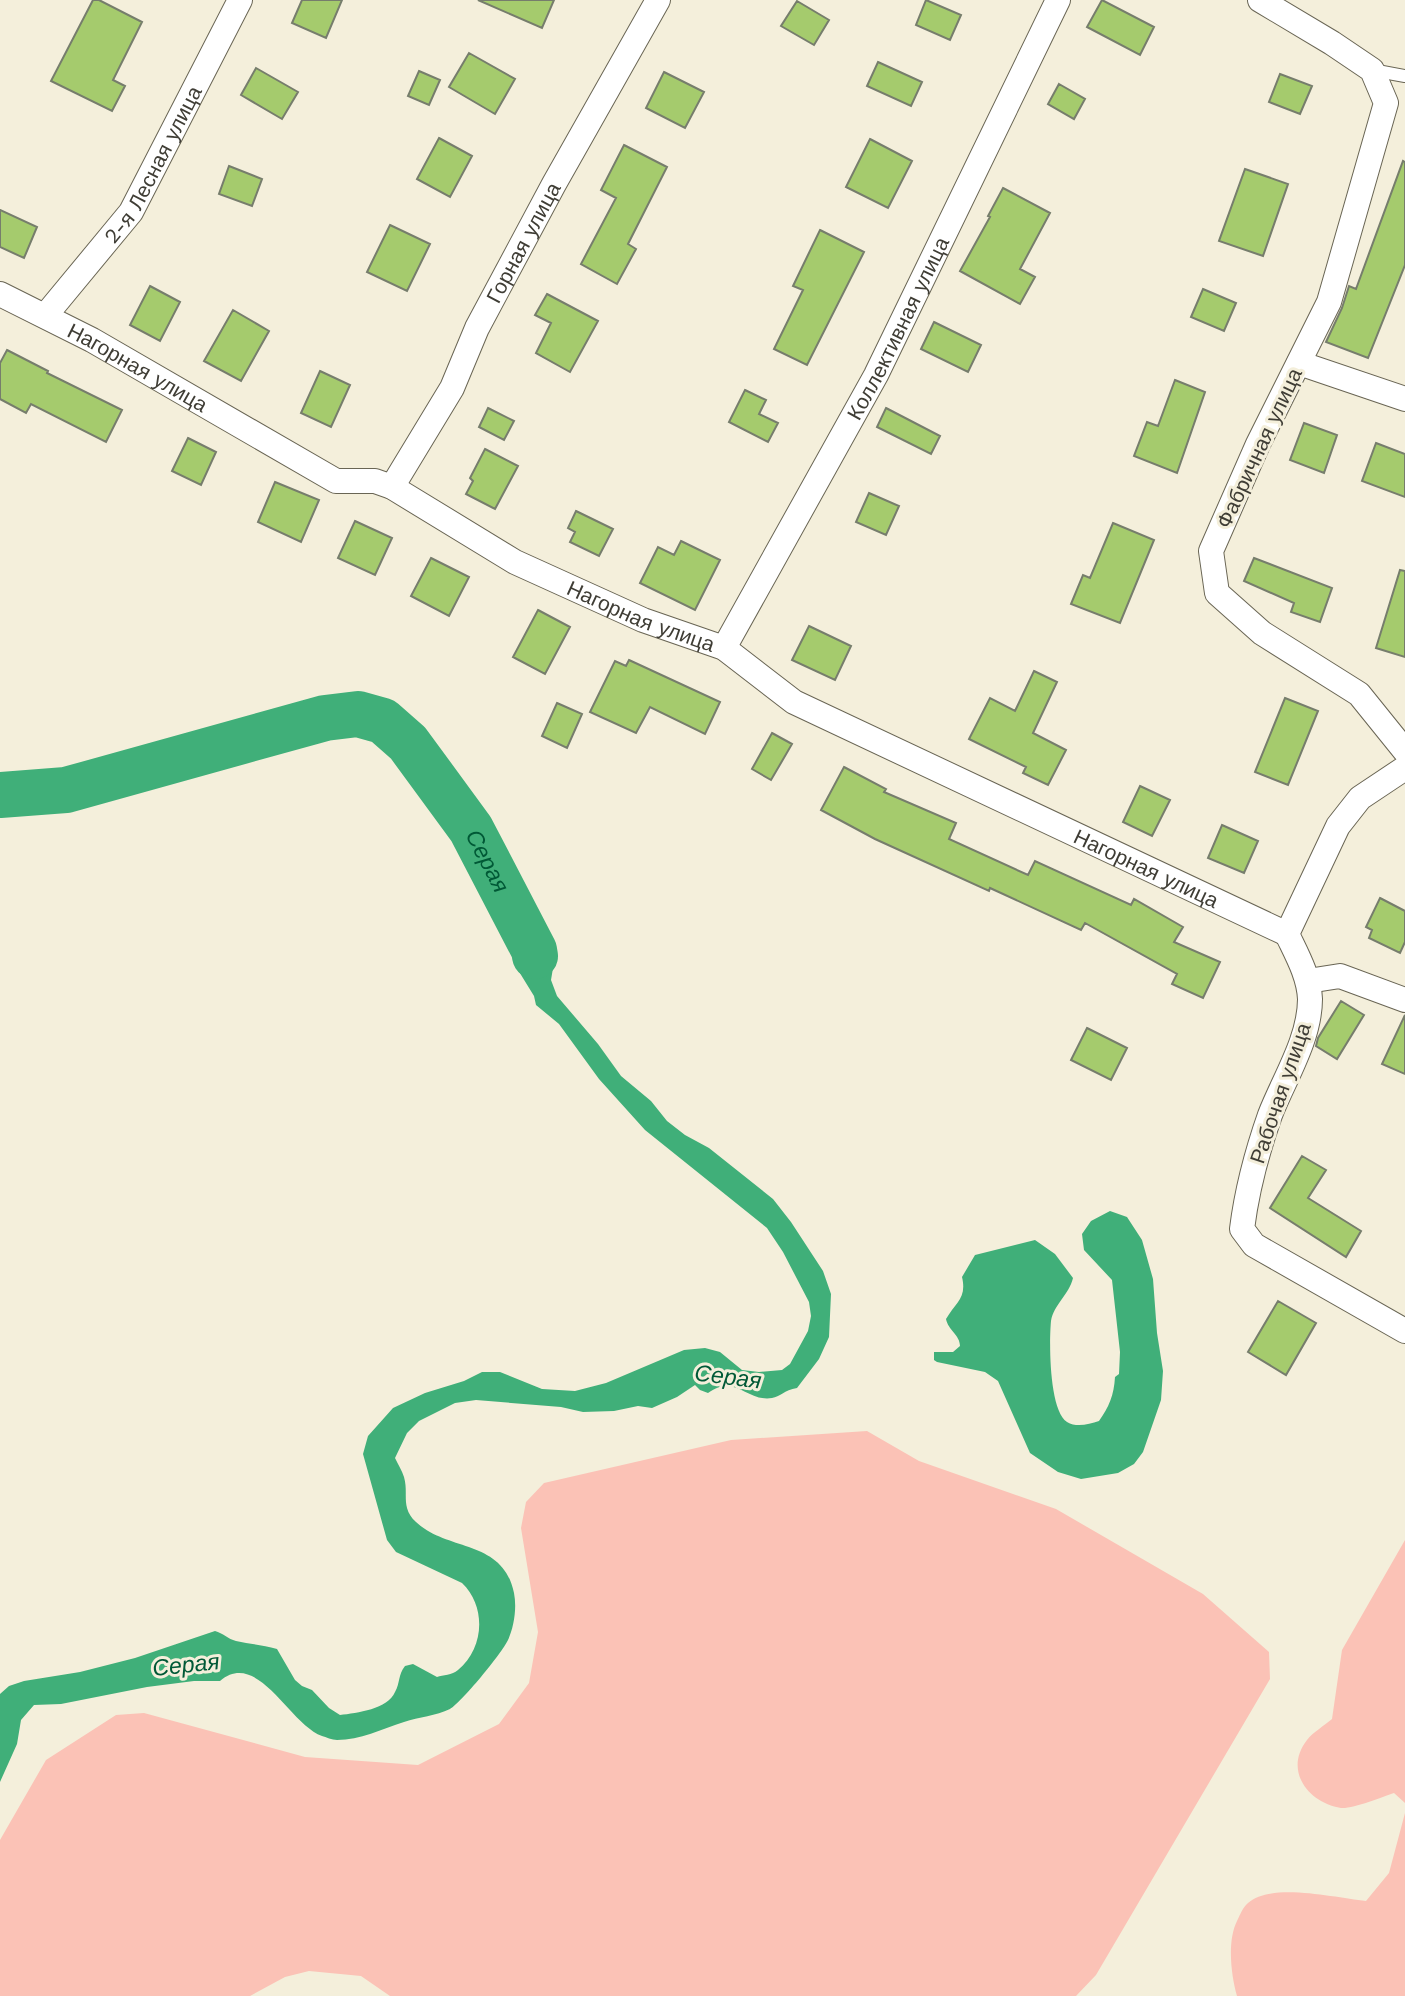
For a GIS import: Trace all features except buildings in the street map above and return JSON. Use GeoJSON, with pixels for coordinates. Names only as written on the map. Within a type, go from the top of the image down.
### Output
{"type":"FeatureCollection","features":[{"type":"Feature","properties":{"kind":"street","name":"2-я Лесная улица"},"geometry":{"type":"LineString","coordinates":[[45,316],[131,212],[240,0]]}},
{"type":"Feature","properties":{"kind":"street","name":"Горная улица"},"geometry":{"type":"LineString","coordinates":[[392,487],[452,388],[483,316],[658,0]]}},
{"type":"Feature","properties":{"kind":"street","name":"Коллективная улица"},"geometry":{"type":"LineString","coordinates":[[724,648],[876,375],[1058,0]]}},
{"type":"Feature","properties":{"kind":"street"},"geometry":{"type":"LineString","coordinates":[[1260,0],[1372,70]]}},
{"type":"Feature","properties":{"kind":"street","name":"Фабричная улица"},"geometry":{"type":"LineString","coordinates":[[1372,70],[1386,103],[1329,302],[1258,444],[1211,551],[1217,593],[1262,633],[1359,694],[1405,751]]}},
{"type":"Feature","properties":{"kind":"street","name":"Нагорная улица"},"geometry":{"type":"LineString","coordinates":[[0,294],[92,340],[336,481],[375,481],[392,487],[515,562],[643,620],[724,648],[794,702],[1287,934]]}},
{"type":"Feature","properties":{"kind":"street"},"geometry":{"type":"LineString","coordinates":[[1299,363],[1405,400]]}},
{"type":"Feature","properties":{"kind":"street"},"geometry":{"type":"LineString","coordinates":[[1287,934],[1338,826],[1360,798],[1405,768]]}},
{"type":"Feature","properties":{"kind":"street","name":"Рабочая улица"},"geometry":{"type":"LineString","coordinates":[[1287,934],[1308,981],[1310,1002],[1304,1032],[1270,1115],[1247,1188],[1242,1229],[1254,1245],[1405,1331]]}},
{"type":"Feature","properties":{"kind":"street"},"geometry":{"type":"LineString","coordinates":[[1308,981],[1340,976],[1405,1000]]}},
{"type":"Feature","properties":{"kind":"lane"},"geometry":{"type":"LineString","coordinates":[[1372,70],[1405,76]]}},
{"type":"Feature","properties":{"kind":"shaded area"},"geometry":{"type":"Polygon","coordinates":[[[867,1431],[919,1461],[1056,1509],[1203,1594],[1269,1652],[1270,1679],[1096,1975],[1076,1996],[390,1996],[361,1976],[309,1971],[285,1977],[250,1996],[0,1996],[0,1840],[46,1760],[116,1715],[144,1713],[305,1757],[418,1765],[499,1724],[529,1683],[538,1632],[521,1528],[526,1502],[544,1483],[731,1440],[867,1431]]]}},
{"type":"Feature","properties":{"kind":"shaded area"},"geometry":{"type":"Polygon","coordinates":[[[1405,1540],[1405,1803],[1394,1793],[1346,1808],[1329,1805],[1319,1800],[1303,1784],[1299,1774],[1300,1752],[1309,1737],[1332,1719],[1342,1650],[1405,1540]]]}},
{"type":"Feature","properties":{"kind":"shaded area"},"geometry":{"type":"Polygon","coordinates":[[[1405,1813],[1405,1996],[1237,1996],[1231,1948],[1234,1929],[1246,1905],[1259,1897],[1288,1892],[1366,1901],[1389,1873],[1405,1813]]]}},
{"type":"Feature","properties":{"kind":"water"},"geometry":{"type":"Polygon","coordinates":[[[515,895],[554,962],[551,980],[557,996],[621,1076],[651,1101],[667,1121],[709,1148],[773,1199],[791,1222],[823,1271],[831,1294],[829,1337],[819,1359],[797,1388],[772,1398],[755,1396],[726,1386],[708,1393],[695,1385],[652,1408],[638,1406],[614,1411],[583,1412],[561,1407],[476,1400],[455,1403],[419,1421],[407,1433],[395,1458],[404,1477],[408,1511],[416,1522],[429,1531],[473,1548],[499,1563],[508,1576],[515,1599],[513,1623],[504,1646],[472,1688],[450,1709],[363,1736],[335,1740],[310,1729],[273,1692],[247,1674],[234,1674],[220,1681],[194,1681],[147,1687],[61,1704],[34,1705],[21,1720],[17,1744],[0,1782],[0,1694],[9,1686],[135,1658],[215,1631],[236,1641],[277,1649],[295,1680],[312,1690],[329,1708],[340,1715],[371,1709],[386,1702],[395,1692],[405,1666],[413,1664],[437,1677],[458,1670],[467,1661],[477,1640],[479,1616],[476,1604],[462,1583],[396,1552],[387,1540],[363,1454],[368,1436],[393,1408],[482,1372],[500,1372],[542,1389],[575,1391],[606,1383],[684,1350],[705,1348],[720,1352],[742,1370],[782,1370],[790,1364],[808,1331],[811,1316],[809,1302],[783,1252],[767,1228],[645,1130],[599,1079],[559,1024],[536,1005],[534,996],[518,970],[521,953],[516,939],[497,907],[515,895]]]}},
{"type":"Feature","properties":{"kind":"water"},"geometry":{"type":"Polygon","coordinates":[[[1110,1211],[1127,1217],[1142,1240],[1153,1279],[1163,1371],[1161,1400],[1143,1452],[1134,1464],[1118,1473],[1081,1479],[1058,1472],[1030,1453],[998,1381],[985,1372],[937,1362],[934,1360],[934,1352],[953,1352],[960,1346],[946,1319],[960,1300],[963,1290],[962,1277],[975,1255],[1035,1240],[1055,1254],[1073,1278],[1051,1321],[1051,1375],[1057,1404],[1061,1415],[1071,1424],[1083,1425],[1099,1421],[1106,1411],[1115,1377],[1119,1374],[1120,1352],[1112,1280],[1084,1250],[1082,1234],[1091,1221],[1110,1211]]]}},
{"type":"Feature","properties":{"kind":"waterway","name":"Серая"},"geometry":{"type":"LineString","coordinates":[[0,795],[66,790],[325,718],[358,714],[383,721],[408,743],[471,829],[535,956]]}}]}
